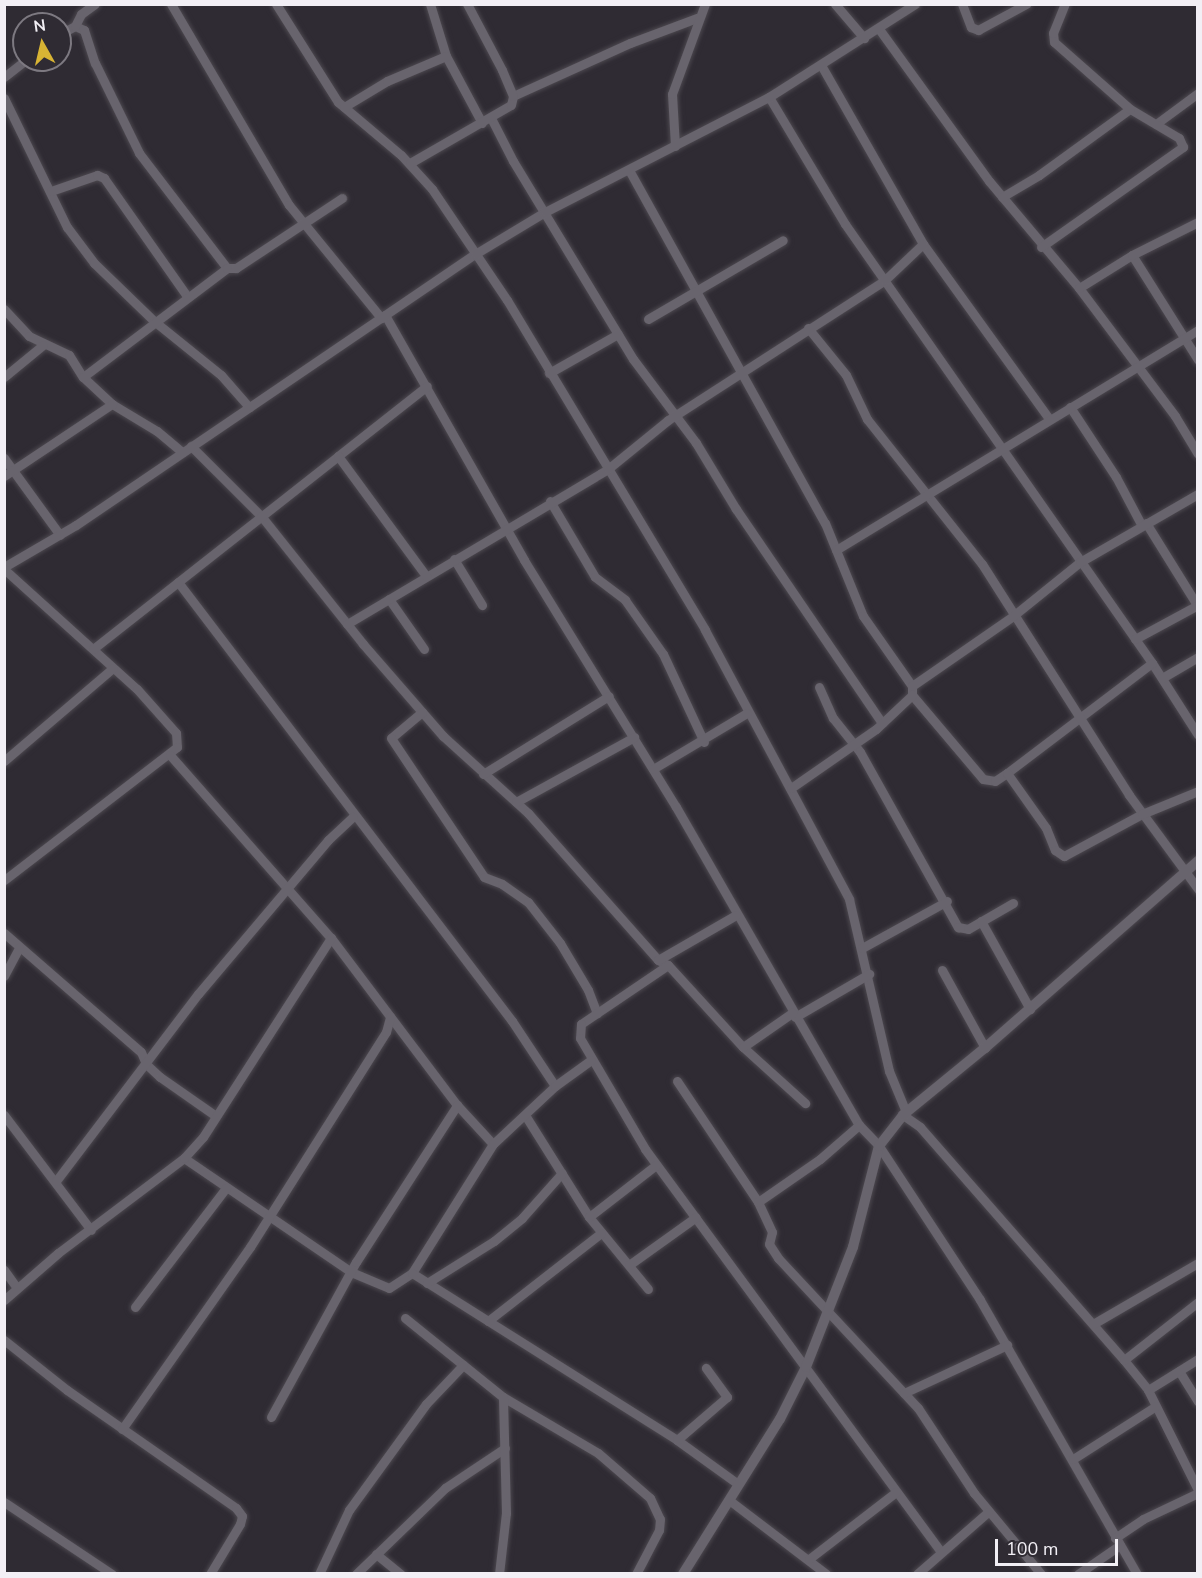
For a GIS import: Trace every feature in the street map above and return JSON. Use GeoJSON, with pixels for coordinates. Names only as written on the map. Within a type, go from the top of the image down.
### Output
{"type":"FeatureCollection","features":[{"type":"Feature","properties":{"kind":"street"},"geometry":{"type":"LineString","coordinates":[[75,4],[81,14]]}},
{"type":"Feature","properties":{"kind":"street"},"geometry":{"type":"LineString","coordinates":[[72,28],[81,14],[95,4]]}},
{"type":"Feature","properties":{"kind":"street"},"geometry":{"type":"LineString","coordinates":[[171,4],[271,177],[304,223],[383,316],[427,386],[505,527],[653,769],[859,1125],[879,1146],[1007,1345],[1137,1574]]}},
{"type":"Feature","properties":{"kind":"street"},"geometry":{"type":"LineString","coordinates":[[276,4],[314,69],[344,107],[410,164],[432,189],[507,300],[705,630],[747,713],[791,788],[849,899],[869,974],[889,1071],[904,1114],[920,1127],[1148,1390],[1197,1492],[1143,1519],[1078,1574]]}},
{"type":"Feature","properties":{"kind":"street"},"geometry":{"type":"LineString","coordinates":[[430,4],[446,56],[618,334],[674,417],[690,434],[736,509],[882,723]]}},
{"type":"Feature","properties":{"kind":"street"},"geometry":{"type":"LineString","coordinates":[[410,164],[511,105],[513,96],[466,4]]}},
{"type":"Feature","properties":{"kind":"street"},"geometry":{"type":"LineString","coordinates":[[675,146],[672,94],[705,4]]}},
{"type":"Feature","properties":{"kind":"street"},"geometry":{"type":"LineString","coordinates":[[835,4],[864,38]]}},
{"type":"Feature","properties":{"kind":"street"},"geometry":{"type":"LineString","coordinates":[[4,880],[170,755],[177,747],[176,733],[93,648],[4,568],[60,535],[475,254],[544,212],[629,171],[770,97],[915,4]]}},
{"type":"Feature","properties":{"kind":"street"},"geometry":{"type":"LineString","coordinates":[[962,4],[971,27],[978,30],[1026,4]]}},
{"type":"Feature","properties":{"kind":"street"},"geometry":{"type":"LineString","coordinates":[[1041,247],[1177,154],[1183,147],[1179,138],[1130,109],[1054,42],[1053,33],[1065,4]]}},
{"type":"Feature","properties":{"kind":"street"},"geometry":{"type":"LineString","coordinates":[[513,96],[630,43],[698,18]]}},
{"type":"Feature","properties":{"kind":"street"},"geometry":{"type":"LineString","coordinates":[[75,26],[84,30],[95,63],[139,153],[226,268]]}},
{"type":"Feature","properties":{"kind":"street"},"geometry":{"type":"LineString","coordinates":[[879,29],[1002,197],[1041,247],[1079,288],[1136,365],[1197,454]]}},
{"type":"Feature","properties":{"kind":"street"},"geometry":{"type":"LineString","coordinates":[[344,107],[387,81],[446,56]]}},
{"type":"Feature","properties":{"kind":"street"},"geometry":{"type":"LineString","coordinates":[[821,65],[923,244],[1049,419]]}},
{"type":"Feature","properties":{"kind":"street"},"geometry":{"type":"LineString","coordinates":[[1156,124],[1197,93]]}},
{"type":"Feature","properties":{"kind":"street"},"geometry":{"type":"LineString","coordinates":[[770,97],[845,224],[999,448],[1152,663],[1197,735]]}},
{"type":"Feature","properties":{"kind":"street"},"geometry":{"type":"LineString","coordinates":[[4,98],[68,226],[94,263],[154,321],[221,375],[249,407]]}},
{"type":"Feature","properties":{"kind":"street"},"geometry":{"type":"LineString","coordinates":[[1002,197],[1040,175],[1130,109]]}},
{"type":"Feature","properties":{"kind":"street"},"geometry":{"type":"LineString","coordinates":[[629,171],[825,522],[863,616],[912,690],[983,779],[995,781],[1007,773],[1080,715],[1152,663]]}},
{"type":"Feature","properties":{"kind":"street"},"geometry":{"type":"LineString","coordinates":[[51,191],[97,175],[104,178],[187,296]]}},
{"type":"Feature","properties":{"kind":"street"},"geometry":{"type":"LineString","coordinates":[[83,377],[226,268],[236,268],[342,198]]}},
{"type":"Feature","properties":{"kind":"street"},"geometry":{"type":"LineString","coordinates":[[1079,288],[1132,255],[1197,222]]}},
{"type":"Feature","properties":{"kind":"street"},"geometry":{"type":"LineString","coordinates":[[648,319],[783,240]]}},
{"type":"Feature","properties":{"kind":"street"},"geometry":{"type":"LineString","coordinates":[[347,624],[505,527],[608,470],[674,417],[885,280],[923,244]]}},
{"type":"Feature","properties":{"kind":"street"},"geometry":{"type":"LineString","coordinates":[[1132,255],[1197,360]]}},
{"type":"Feature","properties":{"kind":"street"},"geometry":{"type":"LineString","coordinates":[[4,309],[43,345],[62,349],[83,377],[112,404],[157,431],[182,452]]}},
{"type":"Feature","properties":{"kind":"street"},"geometry":{"type":"LineString","coordinates":[[808,328],[846,375],[867,419],[928,493],[982,564],[1013,616],[1080,715],[1142,814],[1197,889]]}},
{"type":"Feature","properties":{"kind":"street"},"geometry":{"type":"LineString","coordinates":[[836,550],[999,448],[1197,330]]}},
{"type":"Feature","properties":{"kind":"street"},"geometry":{"type":"LineString","coordinates":[[549,373],[618,334]]}},
{"type":"Feature","properties":{"kind":"street"},"geometry":{"type":"LineString","coordinates":[[4,377],[43,345]]}},
{"type":"Feature","properties":{"kind":"street"},"geometry":{"type":"LineString","coordinates":[[93,648],[262,518],[427,386]]}},
{"type":"Feature","properties":{"kind":"street"},"geometry":{"type":"LineString","coordinates":[[4,476],[112,404]]}},
{"type":"Feature","properties":{"kind":"street"},"geometry":{"type":"LineString","coordinates":[[1070,407],[1197,605],[1135,639]]}},
{"type":"Feature","properties":{"kind":"street"},"geometry":{"type":"LineString","coordinates":[[191,446],[262,518],[347,624],[422,712],[483,774],[516,802],[568,856],[612,912],[658,960],[668,965],[743,1047],[805,1103]]}},
{"type":"Feature","properties":{"kind":"street"},"geometry":{"type":"LineString","coordinates":[[338,456],[426,576]]}},
{"type":"Feature","properties":{"kind":"street"},"geometry":{"type":"LineString","coordinates":[[4,458],[60,535]]}},
{"type":"Feature","properties":{"kind":"street"},"geometry":{"type":"LineString","coordinates":[[791,788],[882,723],[912,690],[1013,616],[1080,562],[1197,494]]}},
{"type":"Feature","properties":{"kind":"street"},"geometry":{"type":"LineString","coordinates":[[550,501],[596,577],[625,600],[663,654],[704,742]]}},
{"type":"Feature","properties":{"kind":"street"},"geometry":{"type":"LineString","coordinates":[[454,559],[482,605]]}},
{"type":"Feature","properties":{"kind":"street"},"geometry":{"type":"LineString","coordinates":[[178,582],[353,817],[512,1021],[555,1086]]}},
{"type":"Feature","properties":{"kind":"street"},"geometry":{"type":"LineString","coordinates":[[389,599],[424,649]]}},
{"type":"Feature","properties":{"kind":"street"},"geometry":{"type":"LineString","coordinates":[[1162,678],[1197,657]]}},
{"type":"Feature","properties":{"kind":"street"},"geometry":{"type":"LineString","coordinates":[[4,761],[113,668]]}},
{"type":"Feature","properties":{"kind":"street"},"geometry":{"type":"LineString","coordinates":[[819,687],[833,718],[853,745],[962,930],[1013,903]]}},
{"type":"Feature","properties":{"kind":"street"},"geometry":{"type":"LineString","coordinates":[[483,774],[609,696]]}},
{"type":"Feature","properties":{"kind":"street"},"geometry":{"type":"LineString","coordinates":[[422,712],[391,738],[483,877],[502,884],[528,902],[560,943],[588,990],[597,1013]]}},
{"type":"Feature","properties":{"kind":"street"},"geometry":{"type":"LineString","coordinates":[[653,769],[704,742],[747,713]]}},
{"type":"Feature","properties":{"kind":"street"},"geometry":{"type":"LineString","coordinates":[[516,802],[634,737]]}},
{"type":"Feature","properties":{"kind":"street"},"geometry":{"type":"LineString","coordinates":[[170,755],[331,938],[457,1105],[494,1144]]}},
{"type":"Feature","properties":{"kind":"street"},"geometry":{"type":"LineString","coordinates":[[1007,773],[1046,828],[1055,850],[1064,855],[1142,814],[1197,791]]}},
{"type":"Feature","properties":{"kind":"street"},"geometry":{"type":"LineString","coordinates":[[56,1181],[286,888],[353,817]]}},
{"type":"Feature","properties":{"kind":"street"},"geometry":{"type":"LineString","coordinates":[[683,1574],[780,1419],[806,1366],[853,1247],[879,1146],[904,1114],[985,1048],[1197,861]]}},
{"type":"Feature","properties":{"kind":"street"},"geometry":{"type":"LineString","coordinates":[[862,948],[946,901]]}},
{"type":"Feature","properties":{"kind":"street"},"geometry":{"type":"LineString","coordinates":[[658,960],[736,915]]}},
{"type":"Feature","properties":{"kind":"street"},"geometry":{"type":"LineString","coordinates":[[981,921],[1030,1009]]}},
{"type":"Feature","properties":{"kind":"street"},"geometry":{"type":"LineString","coordinates":[[4,933],[141,1052],[146,1064],[216,1116]]}},
{"type":"Feature","properties":{"kind":"street"},"geometry":{"type":"LineString","coordinates":[[4,1300],[184,1158],[216,1116],[331,938]]}},
{"type":"Feature","properties":{"kind":"street"},"geometry":{"type":"LineString","coordinates":[[4,976],[19,948]]}},
{"type":"Feature","properties":{"kind":"street"},"geometry":{"type":"LineString","coordinates":[[668,965],[580,1024],[579,1032],[591,1060],[656,1165],[940,1551]]}},
{"type":"Feature","properties":{"kind":"street"},"geometry":{"type":"LineString","coordinates":[[942,970],[985,1048]]}},
{"type":"Feature","properties":{"kind":"street"},"geometry":{"type":"LineString","coordinates":[[743,1047],[794,1015],[869,974]]}},
{"type":"Feature","properties":{"kind":"street"},"geometry":{"type":"LineString","coordinates":[[122,1429],[268,1217],[386,1032],[390,1017]]}},
{"type":"Feature","properties":{"kind":"street"},"geometry":{"type":"LineString","coordinates":[[184,1158],[351,1272],[383,1288],[412,1274],[494,1144],[555,1086],[591,1060]]}},
{"type":"Feature","properties":{"kind":"street"},"geometry":{"type":"LineString","coordinates":[[677,1082],[758,1202],[772,1232],[769,1244],[918,1408],[988,1512],[1041,1574]]}},
{"type":"Feature","properties":{"kind":"street"},"geometry":{"type":"LineString","coordinates":[[271,1418],[351,1272],[457,1105]]}},
{"type":"Feature","properties":{"kind":"street"},"geometry":{"type":"LineString","coordinates":[[4,1115],[91,1230]]}},
{"type":"Feature","properties":{"kind":"street"},"geometry":{"type":"LineString","coordinates":[[525,1115],[589,1217],[648,1289]]}},
{"type":"Feature","properties":{"kind":"street"},"geometry":{"type":"LineString","coordinates":[[758,1202],[820,1159],[859,1125]]}},
{"type":"Feature","properties":{"kind":"street"},"geometry":{"type":"LineString","coordinates":[[589,1217],[656,1165]]}},
{"type":"Feature","properties":{"kind":"street"},"geometry":{"type":"LineString","coordinates":[[427,1283],[494,1241],[522,1218],[562,1173]]}},
{"type":"Feature","properties":{"kind":"street"},"geometry":{"type":"LineString","coordinates":[[135,1307],[225,1188]]}},
{"type":"Feature","properties":{"kind":"street"},"geometry":{"type":"LineString","coordinates":[[629,1265],[696,1217]]}},
{"type":"Feature","properties":{"kind":"street"},"geometry":{"type":"LineString","coordinates":[[488,1321],[601,1233]]}},
{"type":"Feature","properties":{"kind":"street"},"geometry":{"type":"LineString","coordinates":[[1093,1324],[1197,1263]]}},
{"type":"Feature","properties":{"kind":"street"},"geometry":{"type":"LineString","coordinates":[[4,1270],[17,1288]]}},
{"type":"Feature","properties":{"kind":"street"},"geometry":{"type":"LineString","coordinates":[[412,1274],[677,1440],[738,1484]]}},
{"type":"Feature","properties":{"kind":"street"},"geometry":{"type":"LineString","coordinates":[[1124,1360],[1197,1302]]}},
{"type":"Feature","properties":{"kind":"street"},"geometry":{"type":"LineString","coordinates":[[405,1318],[503,1397],[598,1453],[650,1498],[660,1519],[659,1530],[636,1574]]}},
{"type":"Feature","properties":{"kind":"street"},"geometry":{"type":"LineString","coordinates":[[4,1340],[122,1429],[182,1467],[242,1516],[210,1574]]}},
{"type":"Feature","properties":{"kind":"street"},"geometry":{"type":"LineString","coordinates":[[904,1394],[1007,1345]]}},
{"type":"Feature","properties":{"kind":"street"},"geometry":{"type":"LineString","coordinates":[[1148,1390],[1197,1359]]}},
{"type":"Feature","properties":{"kind":"street"},"geometry":{"type":"LineString","coordinates":[[320,1574],[350,1510],[426,1404],[463,1365]]}},
{"type":"Feature","properties":{"kind":"street"},"geometry":{"type":"LineString","coordinates":[[677,1440],[727,1397],[706,1368]]}},
{"type":"Feature","properties":{"kind":"street"},"geometry":{"type":"LineString","coordinates":[[1179,1371],[1197,1401]]}},
{"type":"Feature","properties":{"kind":"street"},"geometry":{"type":"LineString","coordinates":[[499,1574],[506,1513],[503,1397]]}},
{"type":"Feature","properties":{"kind":"street"},"geometry":{"type":"LineString","coordinates":[[1073,1459],[1156,1406]]}},
{"type":"Feature","properties":{"kind":"street"},"geometry":{"type":"LineString","coordinates":[[356,1574],[445,1488],[505,1448]]}},
{"type":"Feature","properties":{"kind":"street"},"geometry":{"type":"LineString","coordinates":[[809,1559],[896,1492]]}},
{"type":"Feature","properties":{"kind":"street"},"geometry":{"type":"LineString","coordinates":[[729,1500],[826,1574]]}},
{"type":"Feature","properties":{"kind":"street"},"geometry":{"type":"LineString","coordinates":[[4,1502],[112,1574]]}},
{"type":"Feature","properties":{"kind":"street"},"geometry":{"type":"LineString","coordinates":[[916,1574],[988,1512]]}},
{"type":"Feature","properties":{"kind":"street"},"geometry":{"type":"LineString","coordinates":[[376,1554],[401,1574]]}}]}
